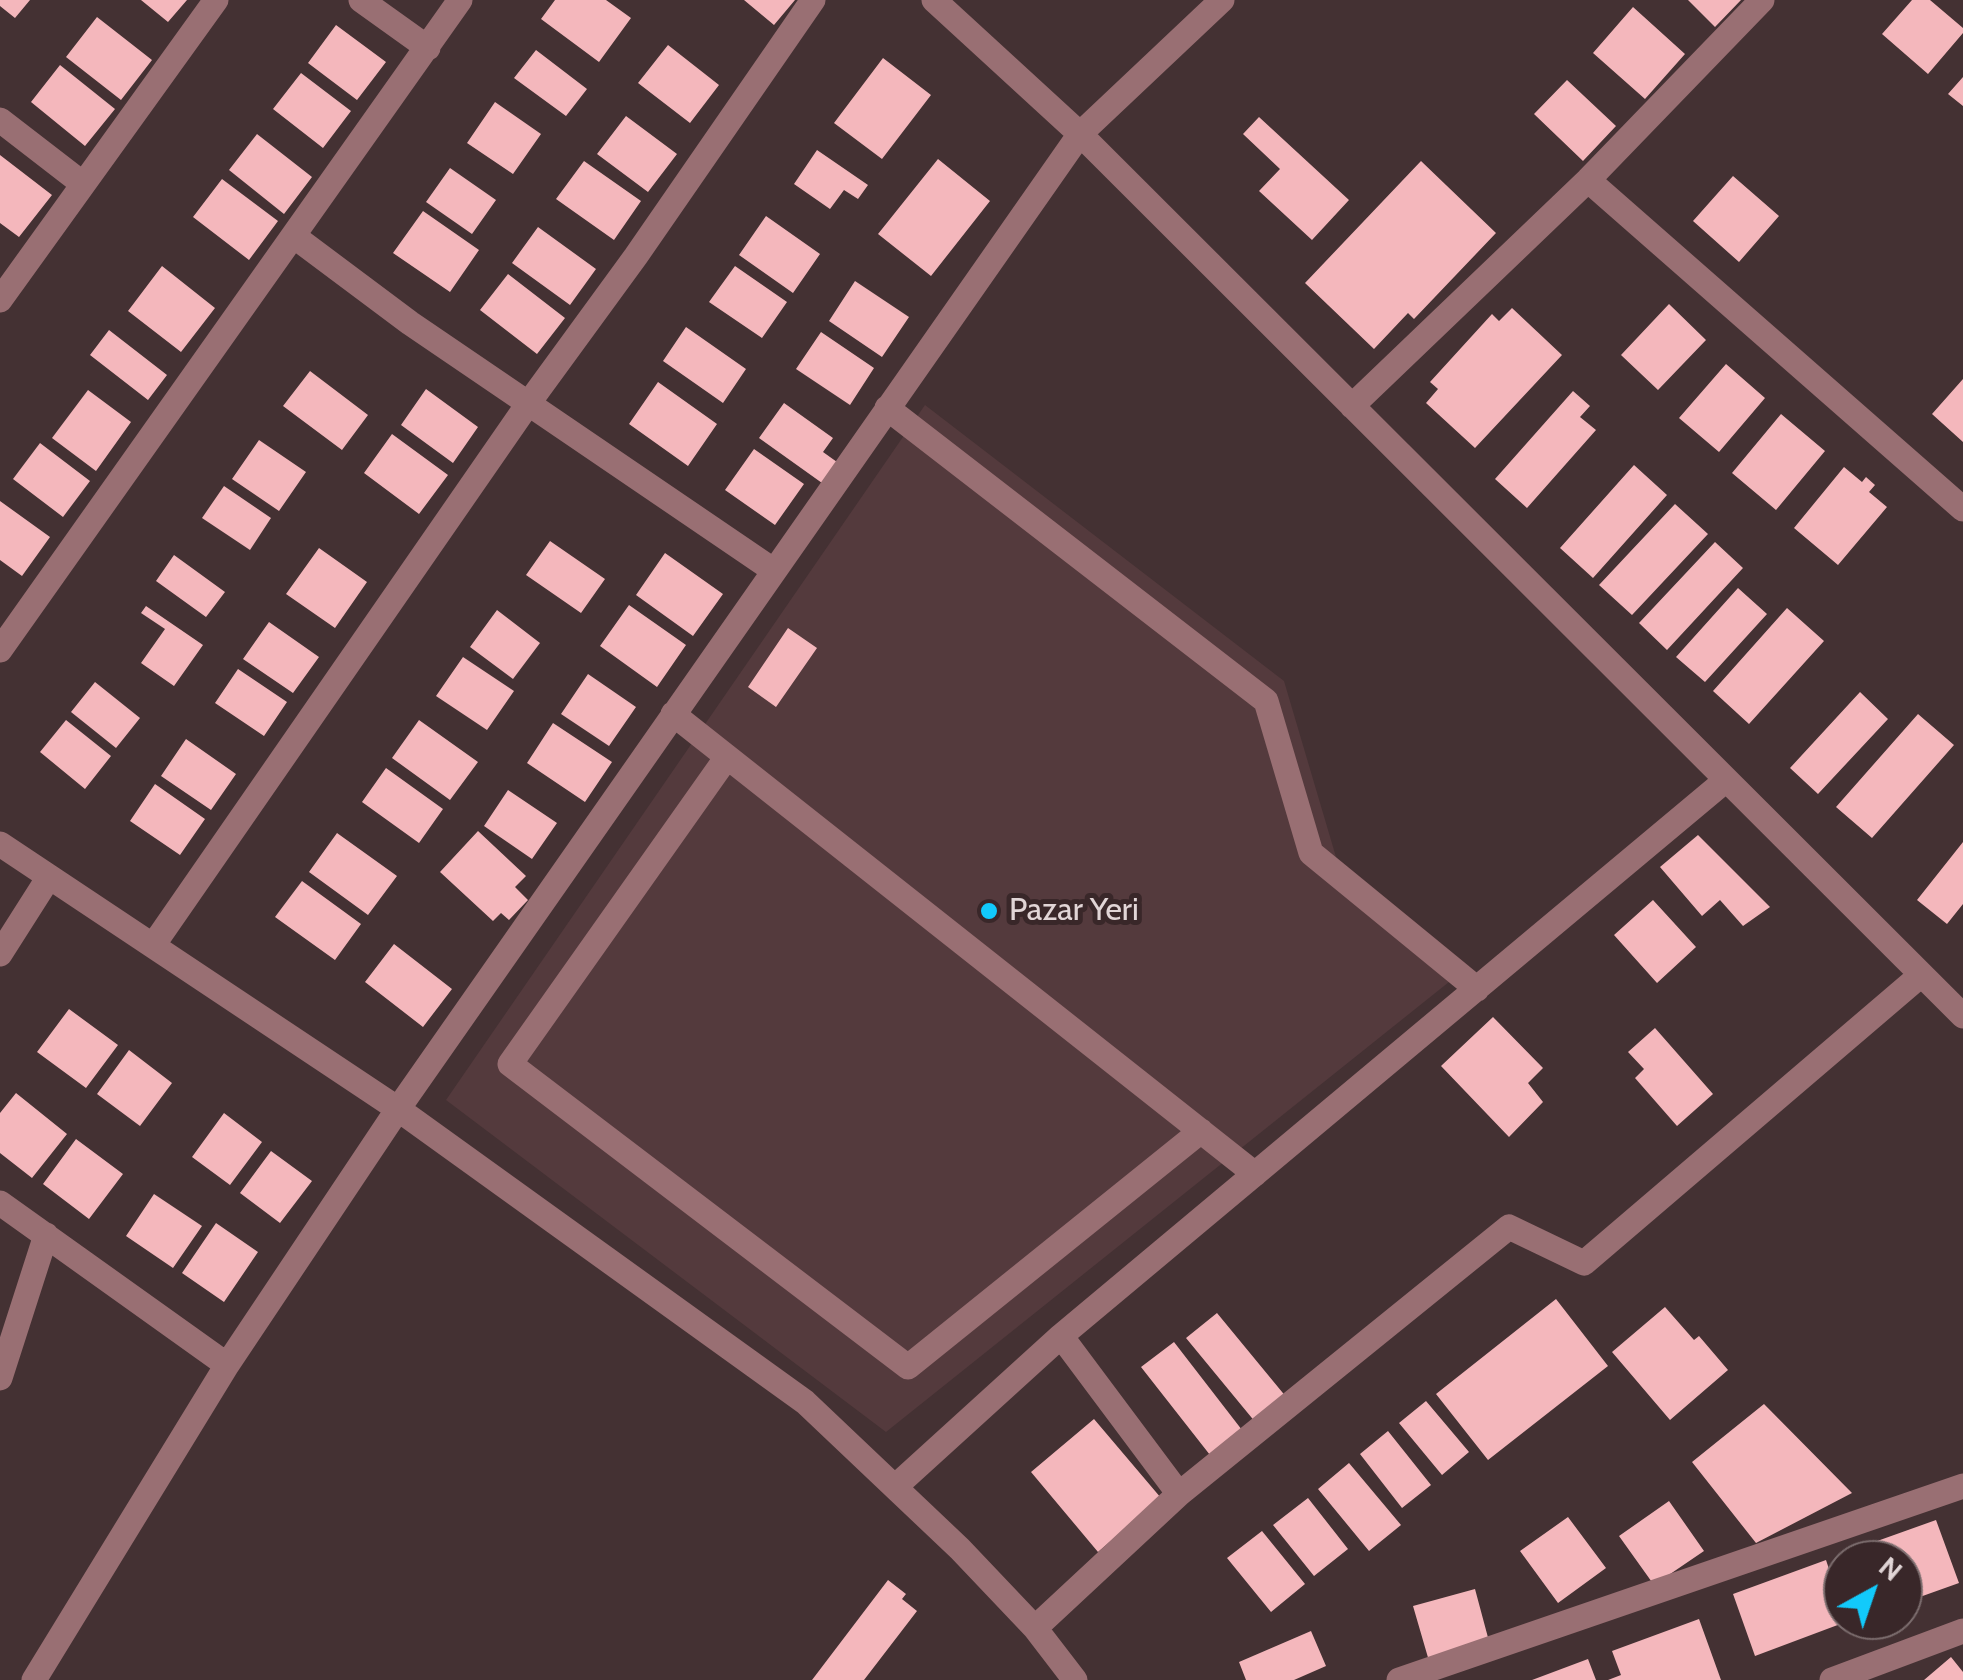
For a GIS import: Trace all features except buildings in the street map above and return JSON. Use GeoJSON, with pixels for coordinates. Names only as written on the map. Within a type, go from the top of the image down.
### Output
{"type":"FeatureCollection","features":[{"type":"Feature","properties":{"kind":"street"},"geometry":{"type":"LineString","coordinates":[[0,300],[216,0]]}},
{"type":"Feature","properties":{"kind":"street"},"geometry":{"type":"LineString","coordinates":[[361,0],[428,48]]}},
{"type":"Feature","properties":{"kind":"street"},"geometry":{"type":"LineString","coordinates":[[0,650],[460,0]]}},
{"type":"Feature","properties":{"kind":"street"},"geometry":{"type":"LineString","coordinates":[[154,944],[813,0]]}},
{"type":"Feature","properties":{"kind":"street"},"geometry":{"type":"LineString","coordinates":[[934,0],[1080,134],[1963,1016]]}},
{"type":"Feature","properties":{"kind":"street"},"geometry":{"type":"LineString","coordinates":[[34,1680],[227,1365],[398,1109],[1080,134],[1222,0]]}},
{"type":"Feature","properties":{"kind":"street"},"geometry":{"type":"LineString","coordinates":[[1352,406],[1588,180],[1762,0]]}},
{"type":"Feature","properties":{"kind":"street"},"geometry":{"type":"LineString","coordinates":[[0,120],[83,184]]}},
{"type":"Feature","properties":{"kind":"street"},"geometry":{"type":"LineString","coordinates":[[1588,180],[1963,509]]}},
{"type":"Feature","properties":{"kind":"street"},"geometry":{"type":"LineString","coordinates":[[295,237],[410,323],[773,570]]}},
{"type":"Feature","properties":{"kind":"street"},"geometry":{"type":"LineString","coordinates":[[887,408],[1266,701],[1311,853],[1477,989]]}},
{"type":"Feature","properties":{"kind":"street"},"geometry":{"type":"LineString","coordinates":[[673,714],[1255,1174]]}},
{"type":"Feature","properties":{"kind":"street"},"geometry":{"type":"LineString","coordinates":[[727,757],[510,1064],[908,1367],[1201,1131]]}},
{"type":"Feature","properties":{"kind":"street"},"geometry":{"type":"LineString","coordinates":[[896,1486],[1062,1336],[1726,780]]}},
{"type":"Feature","properties":{"kind":"street"},"geometry":{"type":"LineString","coordinates":[[0,844],[398,1109],[806,1402],[896,1486],[1035,1628],[1075,1680]]}},
{"type":"Feature","properties":{"kind":"street"},"geometry":{"type":"LineString","coordinates":[[0,954],[50,876]]}},
{"type":"Feature","properties":{"kind":"street"},"geometry":{"type":"LineString","coordinates":[[1921,974],[1963,1004]]}},
{"type":"Feature","properties":{"kind":"street"},"geometry":{"type":"LineString","coordinates":[[1035,1628],[1179,1494],[1509,1227],[1584,1263],[1921,974]]}},
{"type":"Feature","properties":{"kind":"street"},"geometry":{"type":"LineString","coordinates":[[0,1203],[227,1365]]}},
{"type":"Feature","properties":{"kind":"street"},"geometry":{"type":"LineString","coordinates":[[0,1378],[46,1235]]}},
{"type":"Feature","properties":{"kind":"street"},"geometry":{"type":"LineString","coordinates":[[1062,1336],[1179,1494]]}},
{"type":"Feature","properties":{"kind":"street"},"geometry":{"type":"LineString","coordinates":[[1415,1678],[1963,1486]]}},
{"type":"Feature","properties":{"kind":"street"},"geometry":{"type":"LineString","coordinates":[[1832,1680],[1963,1631]]}},
{"type":"Feature","properties":{"kind":"shaded area","name":"Pazar Yeri"},"geometry":{"type":"Polygon","coordinates":[[[925,405],[1284,681],[1336,857],[1469,966],[886,1432],[446,1100],[925,405]]]}},
{"type":"Feature","properties":{"kind":"place","name":"Pazar Yeri"},"geometry":{"type":"Point","coordinates":[989,911]}}]}
